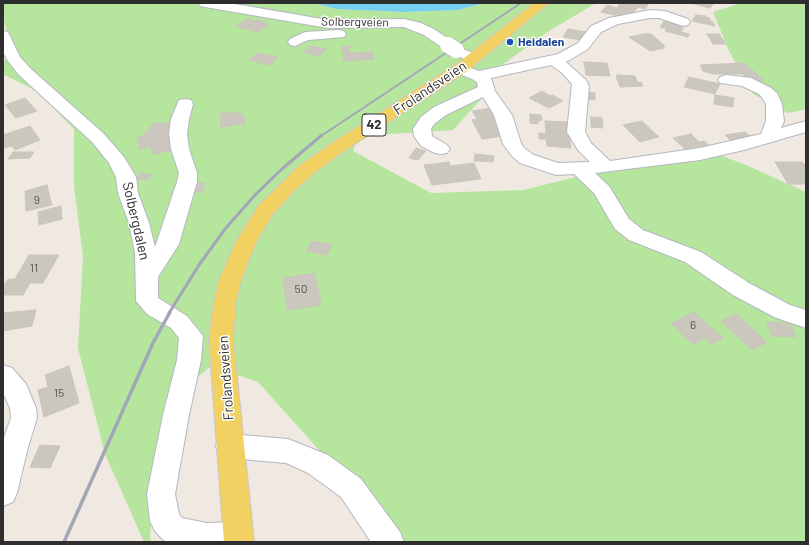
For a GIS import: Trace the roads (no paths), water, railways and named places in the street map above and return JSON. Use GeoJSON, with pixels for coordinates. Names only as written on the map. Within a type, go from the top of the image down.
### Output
{"type":"FeatureCollection","features":[{"type":"Feature","properties":{"kind":"main road","name":"Frolandsveien"},"geometry":{"type":"LineString","coordinates":[[239,539],[221,339],[225,302],[230,280],[247,240],[266,210],[285,189],[307,169],[338,147],[460,70],[507,30],[542,3]]}},
{"type":"Feature","properties":{"kind":"street","name":"Solbergveien"},"geometry":{"type":"LineString","coordinates":[[205,3],[328,24],[395,23],[416,26],[474,58]]}},
{"type":"Feature","properties":{"kind":"street","name":"Frolandsveien"},"geometry":{"type":"LineString","coordinates":[[441,149],[427,142],[423,136],[422,129],[427,121],[440,111],[484,90],[483,83],[555,61],[578,50],[596,29],[614,21],[650,14],[660,14],[683,22]]}},
{"type":"Feature","properties":{"kind":"street"},"geometry":{"type":"LineString","coordinates":[[295,42],[305,36],[332,35],[395,23]]}},
{"type":"Feature","properties":{"kind":"street","name":"Solbergdalen"},"geometry":{"type":"LineString","coordinates":[[3,35],[13,58],[25,72],[98,138],[118,161],[126,177],[128,193],[139,223],[146,253],[147,301],[180,322],[190,336],[189,360],[176,415],[161,494],[165,521],[174,536],[239,539]]}},
{"type":"Feature","properties":{"kind":"street"},"geometry":{"type":"LineString","coordinates":[[555,61],[568,70],[580,83],[581,86],[576,126],[578,136],[584,146],[606,167]]}},
{"type":"Feature","properties":{"kind":"street"},"geometry":{"type":"LineString","coordinates":[[460,70],[483,83],[503,114],[512,144],[518,152],[527,159],[556,169],[606,167],[700,154],[738,146],[806,126]]}},
{"type":"Feature","properties":{"kind":"street"},"geometry":{"type":"LineString","coordinates":[[726,80],[737,80],[750,83],[765,91],[771,97],[774,104],[775,121],[768,137]]}},
{"type":"Feature","properties":{"kind":"street"},"geometry":{"type":"LineString","coordinates":[[147,276],[168,244],[187,182],[188,173],[180,149],[178,134],[180,119],[185,104]]}},
{"type":"Feature","properties":{"kind":"street"},"geometry":{"type":"LineString","coordinates":[[580,169],[602,190],[622,224],[636,235],[692,256],[741,289],[782,311],[806,319]]}},
{"type":"Feature","properties":{"kind":"street"},"geometry":{"type":"LineString","coordinates":[[3,375],[17,392],[23,408],[24,418],[14,447],[3,493]]}},
{"type":"Feature","properties":{"kind":"street"},"geometry":{"type":"LineString","coordinates":[[230,446],[288,450],[318,464],[351,488],[389,542]]}},
{"type":"Feature","properties":{"kind":"water"},"geometry":{"type":"Polygon","coordinates":[[[314,3],[484,3],[458,10],[403,12],[336,9],[314,3]]]}},
{"type":"Feature","properties":{"kind":"railway"},"geometry":{"type":"LineString","coordinates":[[321,136],[521,3]]}},
{"type":"Feature","properties":{"kind":"railway"},"geometry":{"type":"LineString","coordinates":[[169,313],[199,265],[225,229],[255,195],[283,168],[322,135]]}},
{"type":"Feature","properties":{"kind":"railway"},"geometry":{"type":"LineString","coordinates":[[64,542],[153,343],[170,312]]}},
{"type":"Feature","properties":{"kind":"place","name":"Heidalen"},"geometry":{"type":"Point","coordinates":[510,42]}}]}
